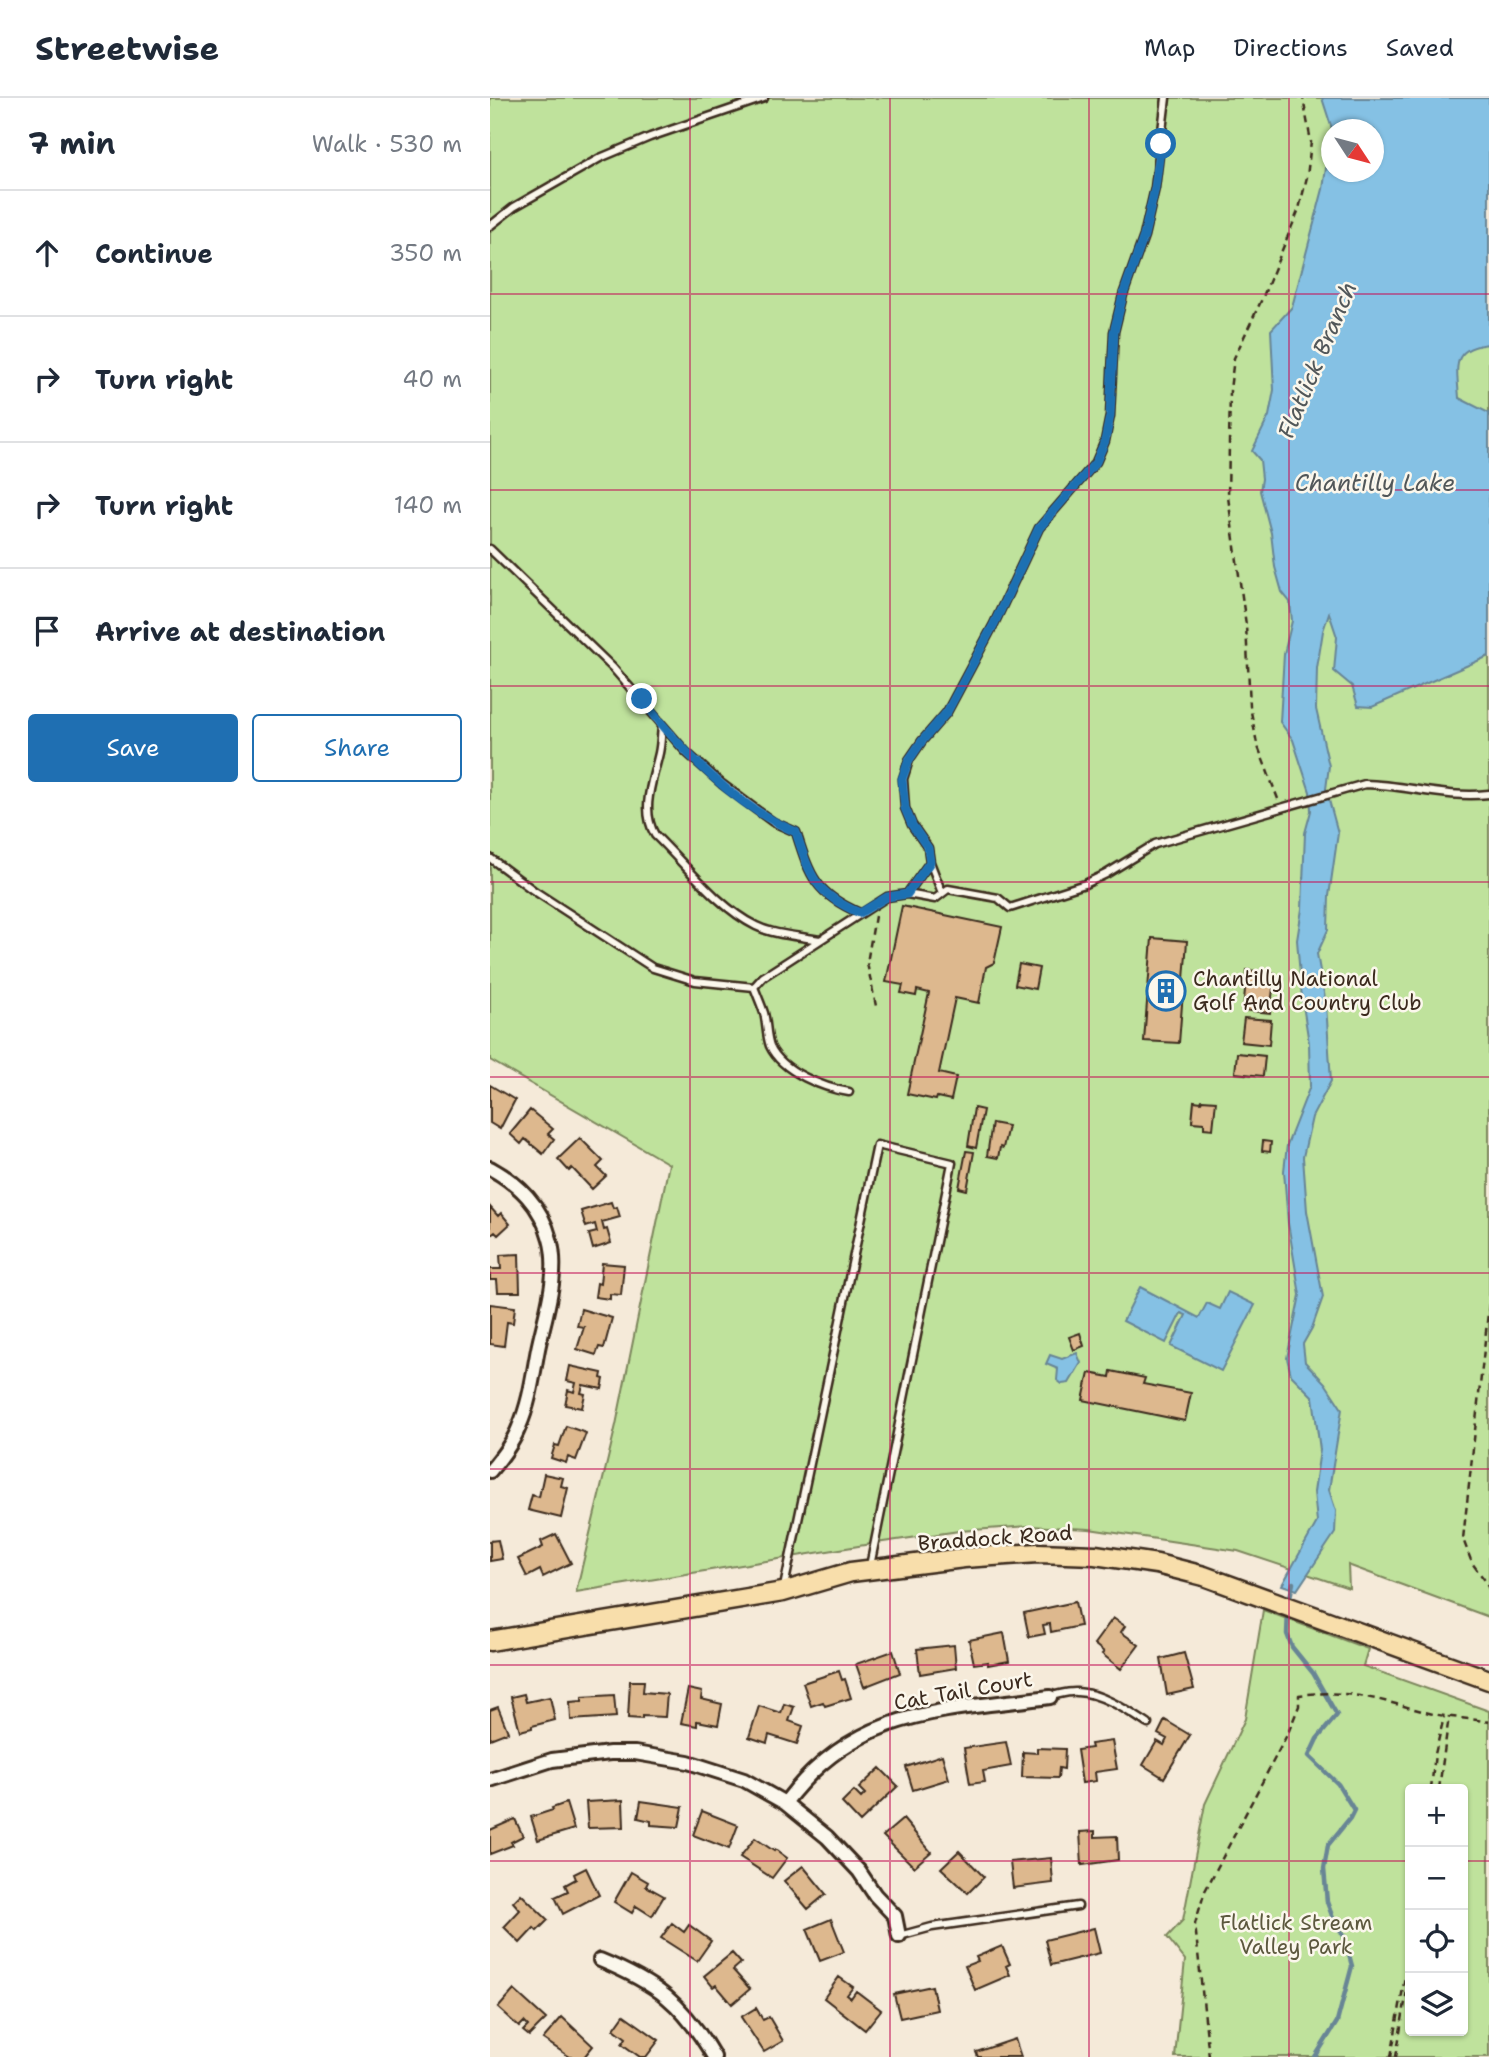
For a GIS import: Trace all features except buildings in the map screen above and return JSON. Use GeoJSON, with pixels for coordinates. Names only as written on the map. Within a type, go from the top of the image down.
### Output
{"type":"FeatureCollection","features":[{"type":"Feature","properties":{"kind":"main road","name":"Braddock Road"},"geometry":{"type":"LineString","coordinates":[[490,1641],[783,1592],[851,1572],[869,1572],[964,1558],[1038,1553],[1095,1555],[1157,1564],[1204,1576],[1489,1680]]}},
{"type":"Feature","properties":{"kind":"street"},"geometry":{"type":"LineString","coordinates":[[490,1167],[521,1188],[542,1216],[550,1239],[553,1276],[527,1404],[519,1429],[490,1471]]}},
{"type":"Feature","properties":{"kind":"street","name":"Cat Tail Court"},"geometry":{"type":"LineString","coordinates":[[785,1802],[828,1756],[855,1738],[881,1726],[922,1714],[1050,1696]]}},
{"type":"Feature","properties":{"kind":"street"},"geometry":{"type":"LineString","coordinates":[[490,1780],[552,1760],[610,1753],[635,1753],[688,1762],[744,1780],[785,1802],[827,1837],[895,1916],[899,1936]]}},
{"type":"Feature","properties":{"kind":"street"},"geometry":{"type":"LineString","coordinates":[[600,1959],[636,1975],[658,1989],[689,2018],[714,2057]]}},
{"type":"Feature","properties":{"kind":"lane"},"geometry":{"type":"LineString","coordinates":[[490,226],[514,207],[559,184],[600,158],[650,137],[764,98]]}},
{"type":"Feature","properties":{"kind":"lane"},"geometry":{"type":"LineString","coordinates":[[942,893],[930,862],[928,848],[912,825],[905,808],[902,779],[909,760],[947,712],[994,624],[1039,528],[1096,462],[1105,441],[1110,416],[1114,332],[1123,295],[1144,236],[1155,188],[1166,98]]}},
{"type":"Feature","properties":{"kind":"lane"},"geometry":{"type":"LineString","coordinates":[[490,549],[642,699],[686,752],[773,822],[796,832],[818,886],[832,899],[860,913]]}},
{"type":"Feature","properties":{"kind":"lane"},"geometry":{"type":"LineString","coordinates":[[662,726],[660,751],[647,801],[650,826],[655,835],[725,906],[758,928],[820,940]]}},
{"type":"Feature","properties":{"kind":"lane"},"geometry":{"type":"LineString","coordinates":[[754,987],[763,977],[887,897],[907,894],[935,899],[948,889],[998,898],[1010,908],[1106,874],[1155,844],[1365,784],[1391,785],[1464,797],[1489,794]]}},
{"type":"Feature","properties":{"kind":"lane"},"geometry":{"type":"LineString","coordinates":[[490,858],[533,890],[653,968],[695,981],[754,987]]}},
{"type":"Feature","properties":{"kind":"lane"},"geometry":{"type":"LineString","coordinates":[[907,894],[930,862]]}},
{"type":"Feature","properties":{"kind":"lane"},"geometry":{"type":"LineString","coordinates":[[754,987],[765,1015],[770,1045],[775,1054],[810,1080],[826,1088],[849,1092]]}},
{"type":"Feature","properties":{"kind":"lane"},"geometry":{"type":"LineString","coordinates":[[783,1592],[877,1144],[952,1163],[869,1572]]}},
{"type":"Feature","properties":{"kind":"lane"},"geometry":{"type":"LineString","coordinates":[[1050,1696],[1075,1691],[1087,1693],[1123,1708],[1148,1724]]}},
{"type":"Feature","properties":{"kind":"lane"},"geometry":{"type":"LineString","coordinates":[[899,1936],[932,1927],[1078,1906]]}},
{"type":"Feature","properties":{"kind":"path"},"geometry":{"type":"LineString","coordinates":[[1281,808],[1257,744],[1250,706],[1246,625],[1228,497],[1228,441],[1234,358],[1262,299],[1298,209],[1307,177],[1311,142],[1303,98]]}},
{"type":"Feature","properties":{"kind":"path"},"geometry":{"type":"LineString","coordinates":[[876,1006],[867,963],[878,902]]}},
{"type":"Feature","properties":{"kind":"path"},"geometry":{"type":"LineString","coordinates":[[1489,1304],[1463,1539],[1472,1563],[1485,1579],[1489,1589]]}},
{"type":"Feature","properties":{"kind":"path"},"geometry":{"type":"LineString","coordinates":[[1209,2057],[1195,1924],[1205,1891],[1276,1758],[1298,1706],[1299,1695],[1346,1692],[1446,1716],[1489,1722]]}},
{"type":"Feature","properties":{"kind":"path"},"geometry":{"type":"LineString","coordinates":[[1432,1784],[1435,1754],[1446,1716]]}},
{"type":"Feature","properties":{"kind":"path"},"geometry":{"type":"LineString","coordinates":[[1439,1784],[1446,1716]]}},
{"type":"Feature","properties":{"kind":"path"},"geometry":{"type":"LineString","coordinates":[[1394,2057],[1406,1973]]}},
{"type":"Feature","properties":{"kind":"path"},"geometry":{"type":"LineString","coordinates":[[1394,2057],[1410,1973]]}},
{"type":"Feature","properties":{"kind":"green space","name":"Chantilly National Golf And Country Club"},"geometry":{"type":"Polygon","coordinates":[[[490,98],[1489,98],[1489,1617],[1348,1565],[1349,1588],[1238,1551],[1089,1529],[1029,1526],[959,1531],[883,1542],[576,1592],[616,1425],[669,1164],[490,1060],[490,98]]]}},
{"type":"Feature","properties":{"kind":"green space","name":"Flatlick Stream Valley Park"},"geometry":{"type":"Polygon","coordinates":[[[1263,1610],[1368,1649],[1363,1666],[1489,1711],[1489,2057],[1175,2057],[1185,1960],[1167,1937],[1183,1920],[1205,1804],[1245,1719],[1263,1610]]]}},
{"type":"Feature","properties":{"kind":"water","name":"Chantilly Lake"},"geometry":{"type":"Polygon","coordinates":[[[1322,98],[1489,98],[1489,344],[1468,350],[1462,355],[1457,368],[1459,398],[1489,413],[1489,656],[1372,707],[1358,706],[1352,686],[1334,671],[1337,637],[1329,613],[1323,631],[1317,668],[1316,709],[1329,766],[1326,789],[1338,833],[1329,896],[1328,930],[1317,954],[1326,1004],[1331,1081],[1312,1117],[1303,1157],[1307,1211],[1323,1297],[1303,1344],[1305,1362],[1325,1383],[1342,1409],[1329,1490],[1336,1511],[1335,1533],[1297,1590],[1282,1585],[1317,1522],[1314,1492],[1320,1450],[1313,1397],[1291,1375],[1287,1358],[1300,1295],[1288,1223],[1284,1171],[1287,1145],[1310,1086],[1309,1043],[1297,940],[1302,909],[1305,833],[1311,811],[1310,792],[1293,740],[1280,722],[1284,654],[1292,621],[1290,602],[1282,592],[1275,567],[1271,533],[1260,491],[1260,460],[1252,451],[1269,416],[1274,390],[1271,330],[1292,307],[1324,182],[1384,182],[1384,119],[1329,119],[1322,98]]]}},
{"type":"Feature","properties":{"kind":"water"},"geometry":{"type":"Polygon","coordinates":[[[1140,1287],[1199,1318],[1207,1303],[1220,1309],[1228,1292],[1255,1305],[1221,1371],[1171,1346],[1186,1315],[1181,1313],[1166,1343],[1123,1321],[1140,1287]]]}},
{"type":"Feature","properties":{"kind":"water"},"geometry":{"type":"Polygon","coordinates":[[[1077,1353],[1081,1363],[1069,1383],[1062,1384],[1057,1380],[1058,1369],[1046,1364],[1050,1355],[1062,1359],[1077,1353]]]}},
{"type":"Feature","properties":{"kind":"waterway","name":"Flatlick Branch"},"geometry":{"type":"LineString","coordinates":[[1289,1602],[1293,1583]]}},
{"type":"Feature","properties":{"kind":"waterway","name":"Flatlick Branch"},"geometry":{"type":"LineString","coordinates":[[1288,1610],[1287,1634],[1292,1647],[1313,1673],[1337,1715],[1317,1739],[1309,1756],[1338,1784],[1354,1810],[1328,1845],[1324,1869],[1327,1902],[1334,1921],[1344,1936],[1352,1966],[1337,2022],[1315,2057]]}},
{"type":"Feature","properties":{"kind":"place","name":"Chantilly National Golf And Country Club"},"geometry":{"type":"Point","coordinates":[1166,991]}},
{"type":"Feature","properties":{"kind":"route"},"geometry":{"type":"LineString","coordinates":[[642,699],[686,752],[723,784],[773,822],[796,832],[811,873],[818,886],[832,899],[860,913],[887,897],[907,894],[930,862],[928,848],[912,825],[905,808],[902,779],[909,760],[947,712],[994,624],[1039,528],[1096,462],[1105,441],[1110,416],[1114,332],[1132,266],[1144,236],[1161,144]]}}]}
